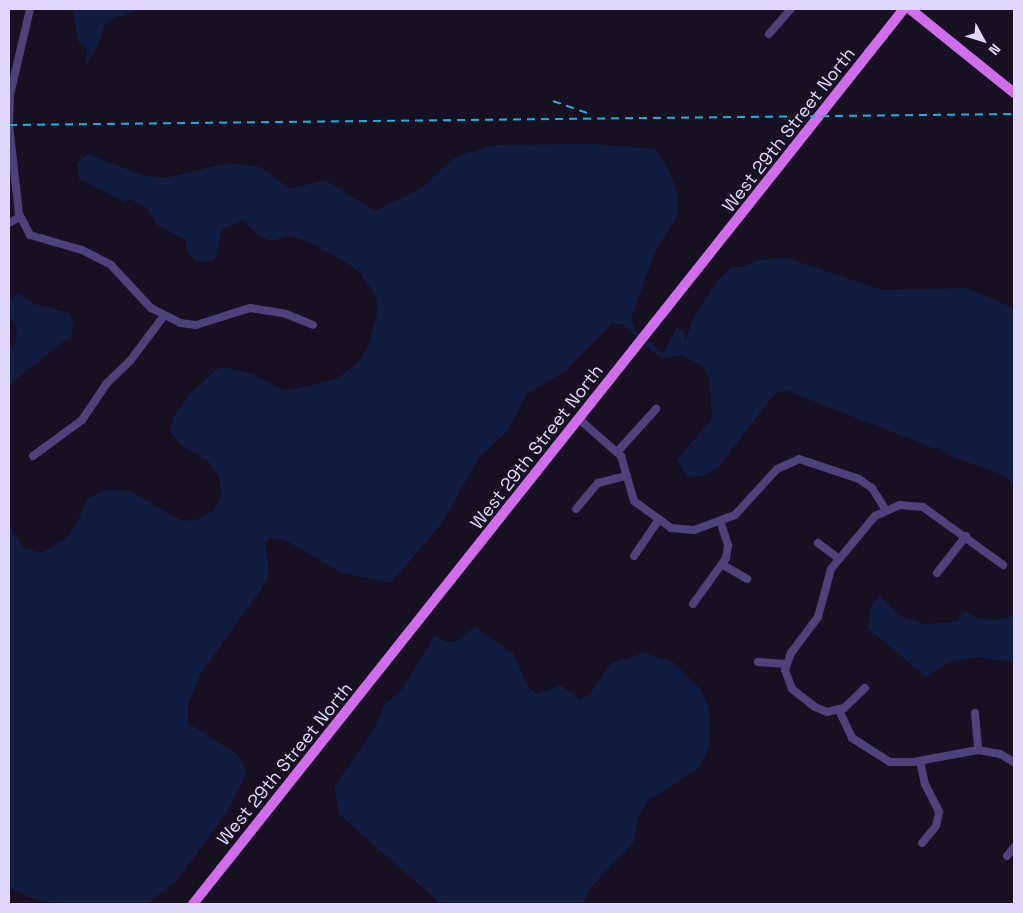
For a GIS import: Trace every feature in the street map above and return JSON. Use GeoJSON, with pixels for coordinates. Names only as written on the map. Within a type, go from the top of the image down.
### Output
{"type":"FeatureCollection","features":[{"type":"Feature","properties":{"kind":"main road","name":"West 29th Street North"},"geometry":{"type":"LineString","coordinates":[[193,904],[654,327],[904,9]]}},
{"type":"Feature","properties":{"kind":"main road"},"geometry":{"type":"LineString","coordinates":[[910,9],[1014,93]]}},
{"type":"Feature","properties":{"kind":"street"},"geometry":{"type":"LineString","coordinates":[[30,9],[9,94],[11,152],[20,218],[30,235],[82,250],[111,265],[163,317],[196,325],[250,308],[286,314],[313,325]]}},
{"type":"Feature","properties":{"kind":"street"},"geometry":{"type":"LineString","coordinates":[[769,34],[791,9]]}},
{"type":"Feature","properties":{"kind":"street"},"geometry":{"type":"LineString","coordinates":[[9,223],[20,218]]}},
{"type":"Feature","properties":{"kind":"street"},"geometry":{"type":"LineString","coordinates":[[33,456],[82,420],[107,383],[130,361],[163,317]]}},
{"type":"Feature","properties":{"kind":"street"},"geometry":{"type":"LineString","coordinates":[[618,451],[656,409]]}},
{"type":"Feature","properties":{"kind":"street"},"geometry":{"type":"LineString","coordinates":[[580,420],[618,451],[627,476],[631,496],[658,521],[687,530],[720,521],[746,508],[782,465],[799,459],[860,479],[872,488],[885,509]]}},
{"type":"Feature","properties":{"kind":"street"},"geometry":{"type":"LineString","coordinates":[[576,509],[602,480],[627,476]]}},
{"type":"Feature","properties":{"kind":"street"},"geometry":{"type":"LineString","coordinates":[[865,688],[839,710],[820,710],[796,692],[786,677],[786,664],[818,617],[828,574],[869,522],[885,509],[900,505],[923,507],[966,536],[1003,565]]}},
{"type":"Feature","properties":{"kind":"street"},"geometry":{"type":"LineString","coordinates":[[634,556],[658,521]]}},
{"type":"Feature","properties":{"kind":"street"},"geometry":{"type":"LineString","coordinates":[[693,604],[723,565],[728,545],[720,521]]}},
{"type":"Feature","properties":{"kind":"street"},"geometry":{"type":"LineString","coordinates":[[937,573],[966,536]]}},
{"type":"Feature","properties":{"kind":"street"},"geometry":{"type":"LineString","coordinates":[[818,543],[839,559]]}},
{"type":"Feature","properties":{"kind":"street"},"geometry":{"type":"LineString","coordinates":[[723,565],[747,578]]}},
{"type":"Feature","properties":{"kind":"street"},"geometry":{"type":"LineString","coordinates":[[758,662],[786,664]]}},
{"type":"Feature","properties":{"kind":"street"},"geometry":{"type":"LineString","coordinates":[[839,710],[848,733],[873,754],[897,763],[920,761],[978,750],[1000,754],[1014,762]]}},
{"type":"Feature","properties":{"kind":"street"},"geometry":{"type":"LineString","coordinates":[[974,712],[978,750]]}},
{"type":"Feature","properties":{"kind":"street"},"geometry":{"type":"LineString","coordinates":[[920,761],[925,784],[939,812],[936,826],[922,843]]}},
{"type":"Feature","properties":{"kind":"street"},"geometry":{"type":"LineString","coordinates":[[1007,856],[1014,847]]}},
{"type":"Feature","properties":{"kind":"water"},"geometry":{"type":"Polygon","coordinates":[[[72,9],[144,9],[114,18],[105,25],[96,50],[85,65],[87,49],[79,43],[72,9]]]}},
{"type":"Feature","properties":{"kind":"water"},"geometry":{"type":"Polygon","coordinates":[[[594,144],[656,149],[671,175],[678,197],[677,217],[655,251],[631,319],[635,329],[663,353],[677,327],[685,333],[685,344],[693,319],[717,281],[732,267],[745,267],[758,260],[787,258],[882,290],[967,288],[1013,308],[1014,484],[1003,475],[950,456],[937,447],[935,449],[788,391],[778,392],[770,400],[717,469],[704,476],[687,477],[677,460],[712,418],[709,378],[702,366],[682,355],[662,359],[623,325],[613,323],[564,372],[527,394],[508,430],[478,459],[442,523],[391,583],[342,573],[285,540],[270,538],[265,543],[269,570],[266,582],[201,673],[188,705],[188,723],[238,755],[247,773],[225,815],[178,879],[147,904],[70,904],[36,900],[9,888],[9,525],[24,548],[41,553],[65,539],[77,523],[87,499],[108,489],[131,492],[183,521],[200,519],[213,510],[222,495],[219,477],[208,461],[181,445],[170,432],[173,417],[191,393],[217,369],[226,367],[255,375],[285,391],[337,379],[356,364],[367,349],[377,314],[376,295],[360,273],[346,262],[302,239],[288,236],[271,241],[259,236],[242,220],[222,229],[216,256],[211,262],[196,261],[187,251],[185,240],[158,226],[148,210],[131,199],[124,202],[79,179],[77,163],[88,154],[142,175],[166,178],[227,163],[260,167],[290,189],[325,180],[375,211],[421,189],[451,160],[467,153],[494,145],[594,144]]]}},
{"type":"Feature","properties":{"kind":"water"},"geometry":{"type":"Polygon","coordinates":[[[19,293],[35,304],[69,313],[73,321],[72,335],[9,385],[9,349],[15,343],[17,328],[9,315],[9,299],[19,293]]]}},
{"type":"Feature","properties":{"kind":"water"},"geometry":{"type":"Polygon","coordinates":[[[879,595],[899,615],[923,624],[957,622],[966,611],[977,618],[994,620],[1014,616],[1014,662],[976,657],[949,662],[926,677],[869,629],[870,609],[879,595]]]}},
{"type":"Feature","properties":{"kind":"water"},"geometry":{"type":"Polygon","coordinates":[[[475,627],[513,653],[529,688],[537,694],[560,685],[580,699],[590,694],[611,663],[644,653],[673,662],[701,690],[709,708],[710,745],[699,768],[648,801],[640,813],[633,843],[592,886],[582,904],[441,904],[339,814],[334,787],[373,731],[385,704],[402,689],[435,636],[447,642],[457,641],[475,627]]]}},
{"type":"Feature","properties":{"kind":"railway"},"geometry":{"type":"LineString","coordinates":[[553,101],[593,115]]}},
{"type":"Feature","properties":{"kind":"railway"},"geometry":{"type":"LineString","coordinates":[[9,125],[1014,114]]}}]}
